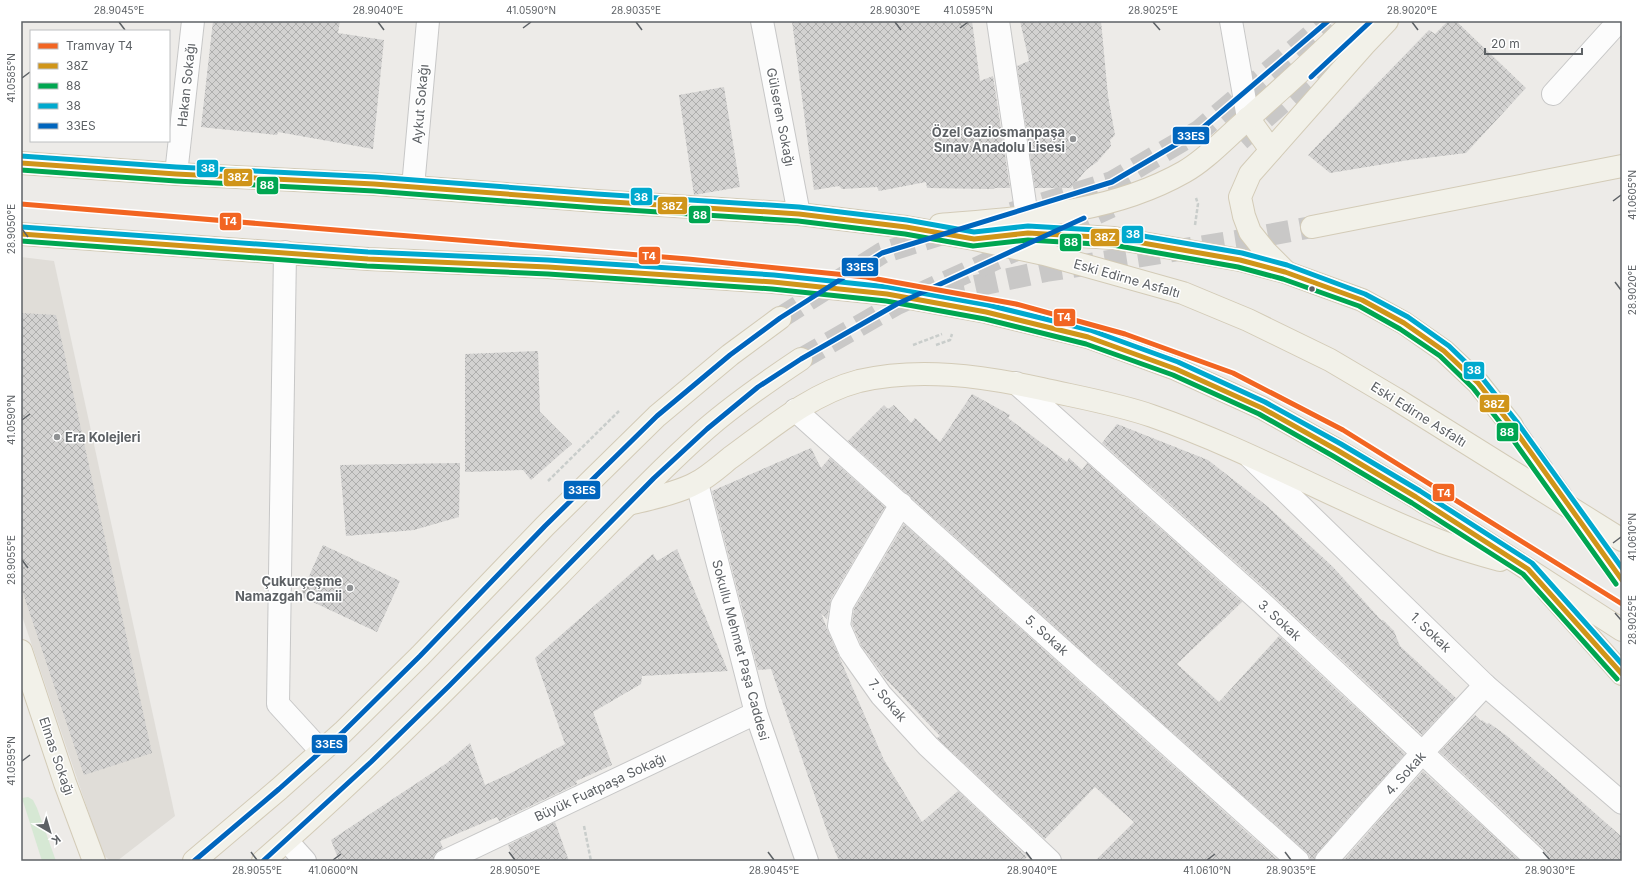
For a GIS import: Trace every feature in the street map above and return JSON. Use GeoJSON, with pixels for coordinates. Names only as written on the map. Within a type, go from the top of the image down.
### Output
{"type":"FeatureCollection","features":[{"type":"Feature","properties":{"kind":"main road"},"geometry":{"type":"LineString","coordinates":[[906,227],[1027,216],[1083,209],[1156,186],[1185,172],[1208,153],[1334,40],[1353,21]]}},
{"type":"Feature","properties":{"kind":"main road"},"geometry":{"type":"LineString","coordinates":[[1285,272],[1250,232],[1244,216],[1240,197],[1250,174],[1364,44],[1387,21]]}},
{"type":"Feature","properties":{"kind":"main road"},"geometry":{"type":"LineString","coordinates":[[1248,118],[1271,150]]}},
{"type":"Feature","properties":{"kind":"main road","name":"Eski Edirne Asfaltı"},"geometry":{"type":"LineString","coordinates":[[21,163],[176,174],[413,187],[799,214],[906,227],[974,239],[1044,254],[1183,293],[1248,320],[1330,360],[1396,399],[1622,540]]}},
{"type":"Feature","properties":{"kind":"main road"},"geometry":{"type":"LineString","coordinates":[[1312,227],[1622,166]]}},
{"type":"Feature","properties":{"kind":"main road"},"geometry":{"type":"LineString","coordinates":[[974,239],[1028,233],[1114,238],[1240,260],[1285,272],[1362,300],[1404,323],[1444,351],[1478,383],[1512,426]]}},
{"type":"Feature","properties":{"kind":"main road"},"geometry":{"type":"LineString","coordinates":[[21,234],[773,282],[879,293],[986,312],[1088,336],[1176,369],[1262,408],[1416,497],[1622,630]]}},
{"type":"Feature","properties":{"kind":"main road"},"geometry":{"type":"LineString","coordinates":[[194,861],[279,789],[343,732],[420,656],[545,526],[657,416],[730,355],[780,318]]}},
{"type":"Feature","properties":{"kind":"main road"},"geometry":{"type":"LineString","coordinates":[[263,861],[287,841],[371,762],[449,686],[654,478],[707,429],[758,387],[801,359]]}},
{"type":"Feature","properties":{"kind":"main road"},"geometry":{"type":"LineString","coordinates":[[629,504],[656,497],[696,483],[795,410],[827,394],[859,382],[897,376],[933,374],[972,376],[1016,383],[1150,416],[1247,454],[1349,502],[1438,540],[1528,569],[1622,674]]}},
{"type":"Feature","properties":{"kind":"main road","name":"Elmas Sokağı"},"geometry":{"type":"LineString","coordinates":[[21,651],[94,861]]}},
{"type":"Feature","properties":{"kind":"street","name":"Hakan Sokağı"},"geometry":{"type":"LineString","coordinates":[[176,174],[193,21]]}},
{"type":"Feature","properties":{"kind":"street","name":"Aykut Sokağı"},"geometry":{"type":"LineString","coordinates":[[413,187],[428,21]]}},
{"type":"Feature","properties":{"kind":"street","name":"Gülseren Sokağı"},"geometry":{"type":"LineString","coordinates":[[762,21],[799,214]]}},
{"type":"Feature","properties":{"kind":"street"},"geometry":{"type":"LineString","coordinates":[[998,21],[1027,216]]}},
{"type":"Feature","properties":{"kind":"street"},"geometry":{"type":"LineString","coordinates":[[1231,21],[1248,118]]}},
{"type":"Feature","properties":{"kind":"street"},"geometry":{"type":"LineString","coordinates":[[1553,94],[1619,21]]}},
{"type":"Feature","properties":{"kind":"street"},"geometry":{"type":"LineString","coordinates":[[285,252],[278,704],[321,751]]}},
{"type":"Feature","properties":{"kind":"street","name":"3. Sokak"},"geometry":{"type":"LineString","coordinates":[[1016,383],[1261,602],[1538,861]]}},
{"type":"Feature","properties":{"kind":"street","name":"5. Sokak"},"geometry":{"type":"LineString","coordinates":[[795,410],[1298,861]]}},
{"type":"Feature","properties":{"kind":"street","name":"1. Sokak"},"geometry":{"type":"LineString","coordinates":[[1247,454],[1485,686],[1622,803]]}},
{"type":"Feature","properties":{"kind":"street","name":"Sokullu Mehmet Paşa Caddesi"},"geometry":{"type":"LineString","coordinates":[[696,483],[756,713],[807,861]]}},
{"type":"Feature","properties":{"kind":"street","name":"7. Sokak"},"geometry":{"type":"LineString","coordinates":[[901,504],[842,605],[839,626],[850,651],[881,694],[928,746],[1050,861]]}},
{"type":"Feature","properties":{"kind":"street","name":"4. Sokak"},"geometry":{"type":"LineString","coordinates":[[1326,861],[1422,753],[1485,686]]}},
{"type":"Feature","properties":{"kind":"street","name":"Büyük Fuatpaşa Sokağı"},"geometry":{"type":"LineString","coordinates":[[444,861],[756,713]]}},
{"type":"Feature","properties":{"kind":"street"},"geometry":{"type":"LineString","coordinates":[[287,841],[304,861]]}},
{"type":"Feature","properties":{"kind":"path"},"geometry":{"type":"LineString","coordinates":[[922,341],[946,332]]}},
{"type":"Feature","properties":{"kind":"path"},"geometry":{"type":"LineString","coordinates":[[578,798],[591,861]]}},
{"type":"Feature","properties":{"kind":"shaded area","name":"Era Kolejleri"},"geometry":{"type":"Polygon","coordinates":[[[21,257],[54,261],[175,816],[117,861],[111,861],[103,855],[21,613],[21,257]]]}},
{"type":"Feature","properties":{"kind":"green space"},"geometry":{"type":"Polygon","coordinates":[[[28,797],[33,800],[37,808],[56,861],[42,861],[22,798],[28,797]]]}},
{"type":"Feature","properties":{"kind":"building"},"geometry":{"type":"Polygon","coordinates":[[[213,21],[340,21],[338,33],[384,40],[373,149],[278,132],[277,135],[201,127],[213,21]]]}},
{"type":"Feature","properties":{"kind":"building"},"geometry":{"type":"Polygon","coordinates":[[[792,21],[972,21],[980,81],[993,76],[1010,188],[927,188],[926,182],[879,191],[877,187],[842,189],[839,186],[814,190],[792,21]]]}},
{"type":"Feature","properties":{"kind":"building"},"geometry":{"type":"Polygon","coordinates":[[[1020,21],[1101,21],[1108,96],[1115,135],[1110,140],[1111,146],[1097,162],[1086,170],[1071,188],[1035,188],[1017,66],[1029,61],[1020,21]]]}},
{"type":"Feature","properties":{"kind":"building"},"geometry":{"type":"Polygon","coordinates":[[[1448,21],[1456,21],[1526,88],[1466,153],[1409,160],[1330,173],[1308,155],[1429,30],[1435,34],[1448,21]]]}},
{"type":"Feature","properties":{"kind":"building"},"geometry":{"type":"Polygon","coordinates":[[[724,87],[740,187],[694,195],[679,95],[724,87]]]}},
{"type":"Feature","properties":{"kind":"building","name":"Era Kolejleri"},"geometry":{"type":"Polygon","coordinates":[[[21,313],[56,315],[152,753],[84,775],[21,587],[21,313]]]}},
{"type":"Feature","properties":{"kind":"building"},"geometry":{"type":"Polygon","coordinates":[[[538,351],[540,412],[572,444],[531,480],[523,470],[465,472],[465,354],[538,351]]]}},
{"type":"Feature","properties":{"kind":"building"},"geometry":{"type":"Polygon","coordinates":[[[972,394],[1010,415],[1008,418],[1067,462],[1069,458],[1082,470],[1087,463],[1242,602],[1177,664],[1219,702],[1279,636],[1405,754],[1317,853],[1314,861],[1310,861],[1310,857],[1306,852],[848,441],[884,405],[888,409],[894,405],[911,423],[915,418],[940,442],[972,394]]]}},
{"type":"Feature","properties":{"kind":"building"},"geometry":{"type":"Polygon","coordinates":[[[1117,424],[1208,460],[1267,506],[1333,567],[1381,620],[1383,620],[1394,631],[1400,646],[1456,698],[1422,735],[1270,593],[1102,443],[1117,424]]]}},
{"type":"Feature","properties":{"kind":"building"},"geometry":{"type":"Polygon","coordinates":[[[811,448],[821,468],[830,458],[885,507],[831,599],[827,619],[821,613],[884,760],[922,822],[958,791],[1027,857],[1023,861],[839,861],[828,834],[771,669],[758,670],[712,491],[811,448]]]}},
{"type":"Feature","properties":{"kind":"building"},"geometry":{"type":"Polygon","coordinates":[[[460,463],[459,517],[414,530],[346,536],[340,465],[460,463]]]}},
{"type":"Feature","properties":{"kind":"building"},"geometry":{"type":"Polygon","coordinates":[[[904,524],[1279,861],[1095,861],[1134,822],[1095,787],[1045,839],[937,738],[940,736],[885,678],[861,645],[852,624],[854,609],[904,524]]]}},
{"type":"Feature","properties":{"kind":"building","name":"Çukurçeşme Namazgah Camii"},"geometry":{"type":"Polygon","coordinates":[[[323,545],[400,581],[377,632],[300,596],[323,545]]]}},
{"type":"Feature","properties":{"kind":"building"},"geometry":{"type":"Polygon","coordinates":[[[677,549],[728,671],[642,676],[641,684],[593,712],[612,765],[576,781],[577,784],[499,821],[497,817],[440,841],[443,848],[435,854],[433,861],[339,861],[331,840],[447,763],[470,743],[485,785],[565,744],[535,658],[653,554],[657,561],[677,549]]]}},
{"type":"Feature","properties":{"kind":"building"},"geometry":{"type":"Polygon","coordinates":[[[1475,715],[1481,721],[1482,720],[1487,724],[1489,723],[1507,736],[1622,837],[1622,861],[1550,861],[1550,857],[1547,852],[1440,752],[1475,715]]]}},
{"type":"Feature","properties":{"kind":"building"},"geometry":{"type":"Polygon","coordinates":[[[1423,771],[1520,861],[1343,861],[1423,771]]]}},
{"type":"Feature","properties":{"kind":"building"},"geometry":{"type":"Polygon","coordinates":[[[555,822],[569,861],[514,861],[508,845],[555,822]]]}},
{"type":"Feature","properties":{"kind":"tunnel"},"geometry":{"type":"LineString","coordinates":[[1012,213],[1112,182],[1199,131],[1328,21]]}},
{"type":"Feature","properties":{"kind":"tunnel"},"geometry":{"type":"LineString","coordinates":[[1240,140],[1348,44],[1371,21]]}},
{"type":"Feature","properties":{"kind":"tunnel"},"geometry":{"type":"LineString","coordinates":[[801,359],[897,304],[1111,207]]}},
{"type":"Feature","properties":{"kind":"tunnel"},"geometry":{"type":"LineString","coordinates":[[943,293],[1046,271],[1236,241],[1312,227]]}},
{"type":"Feature","properties":{"kind":"tunnel"},"geometry":{"type":"LineString","coordinates":[[780,318],[882,253],[949,232]]}},
{"type":"Feature","properties":{"kind":"tunnel"},"geometry":{"type":"LineString","coordinates":[[1512,426],[1622,580]]}},
{"type":"Feature","properties":{"kind":"tram line","name":"T4"},"geometry":{"type":"LineString","coordinates":[[21,204],[688,259],[866,277],[1016,304],[1125,334],[1233,373],[1343,430],[1622,604]]}},
{"type":"Feature","properties":{"kind":"transit line","name":"33ES"},"geometry":{"type":"LineString","coordinates":[[194,861],[279,789],[343,732],[420,656],[545,526],[657,416],[730,355],[780,318],[882,253],[1112,182],[1199,131],[1328,21]]}},
{"type":"Feature","properties":{"kind":"transit line","name":"33ES"},"geometry":{"type":"LineString","coordinates":[[1311,77],[1371,21]]}},
{"type":"Feature","properties":{"kind":"transit line","name":"38"},"geometry":{"type":"LineString","coordinates":[[21,156],[176,167],[375,177],[597,194],[799,207],[907,220],[974,232],[1028,226],[1114,231],[1242,253],[1287,265],[1365,294],[1408,317],[1449,346],[1483,379],[1517,422],[1622,568]]}},
{"type":"Feature","properties":{"kind":"transit line","name":"38Z"},"geometry":{"type":"LineString","coordinates":[[21,163],[176,174],[374,184],[597,201],[799,214],[906,227],[974,239],[1028,233],[1114,238],[1240,260],[1285,272],[1362,300],[1404,323],[1444,351],[1478,383],[1512,426],[1622,580]]}},
{"type":"Feature","properties":{"kind":"transit line","name":"88"},"geometry":{"type":"LineString","coordinates":[[21,170],[176,181],[374,191],[596,208],[798,221],[905,234],[973,246],[1028,240],[1113,245],[1238,267],[1283,279],[1359,306],[1400,329],[1440,356],[1473,388],[1506,430],[1616,584]]}},
{"type":"Feature","properties":{"kind":"transit line","name":"33ES"},"geometry":{"type":"LineString","coordinates":[[263,861],[371,762],[449,686],[654,478],[707,429],[758,387],[801,359],[897,304],[1084,218]]}},
{"type":"Feature","properties":{"kind":"transit line","name":"38"},"geometry":{"type":"LineString","coordinates":[[22,227],[368,252],[548,260],[774,275],[888,287],[988,305],[1090,330],[1178,362],[1265,402],[1341,444],[1420,491],[1532,563],[1622,664]]}},
{"type":"Feature","properties":{"kind":"transit line","name":"38Z"},"geometry":{"type":"LineString","coordinates":[[21,234],[368,259],[548,267],[773,282],[887,294],[986,312],[1088,337],[1176,369],[1262,408],[1416,497],[1528,569],[1622,674]]}},
{"type":"Feature","properties":{"kind":"transit line","name":"88"},"geometry":{"type":"LineString","coordinates":[[21,241],[367,266],[548,274],[772,289],[886,301],[985,319],[1086,344],[1173,375],[1259,414],[1412,503],[1523,574],[1617,679]]}},
{"type":"Feature","properties":{"kind":"place","name":"Özel Gaziosmanpaşa Sınav Anadolu Lisesi"},"geometry":{"type":"Point","coordinates":[1073,139]}},
{"type":"Feature","properties":{"kind":"place","name":"Era Kolejleri"},"geometry":{"type":"Point","coordinates":[57,437]}},
{"type":"Feature","properties":{"kind":"place","name":"Çukurçeşme Namazgah Camii"},"geometry":{"type":"Point","coordinates":[350,588]}}]}
